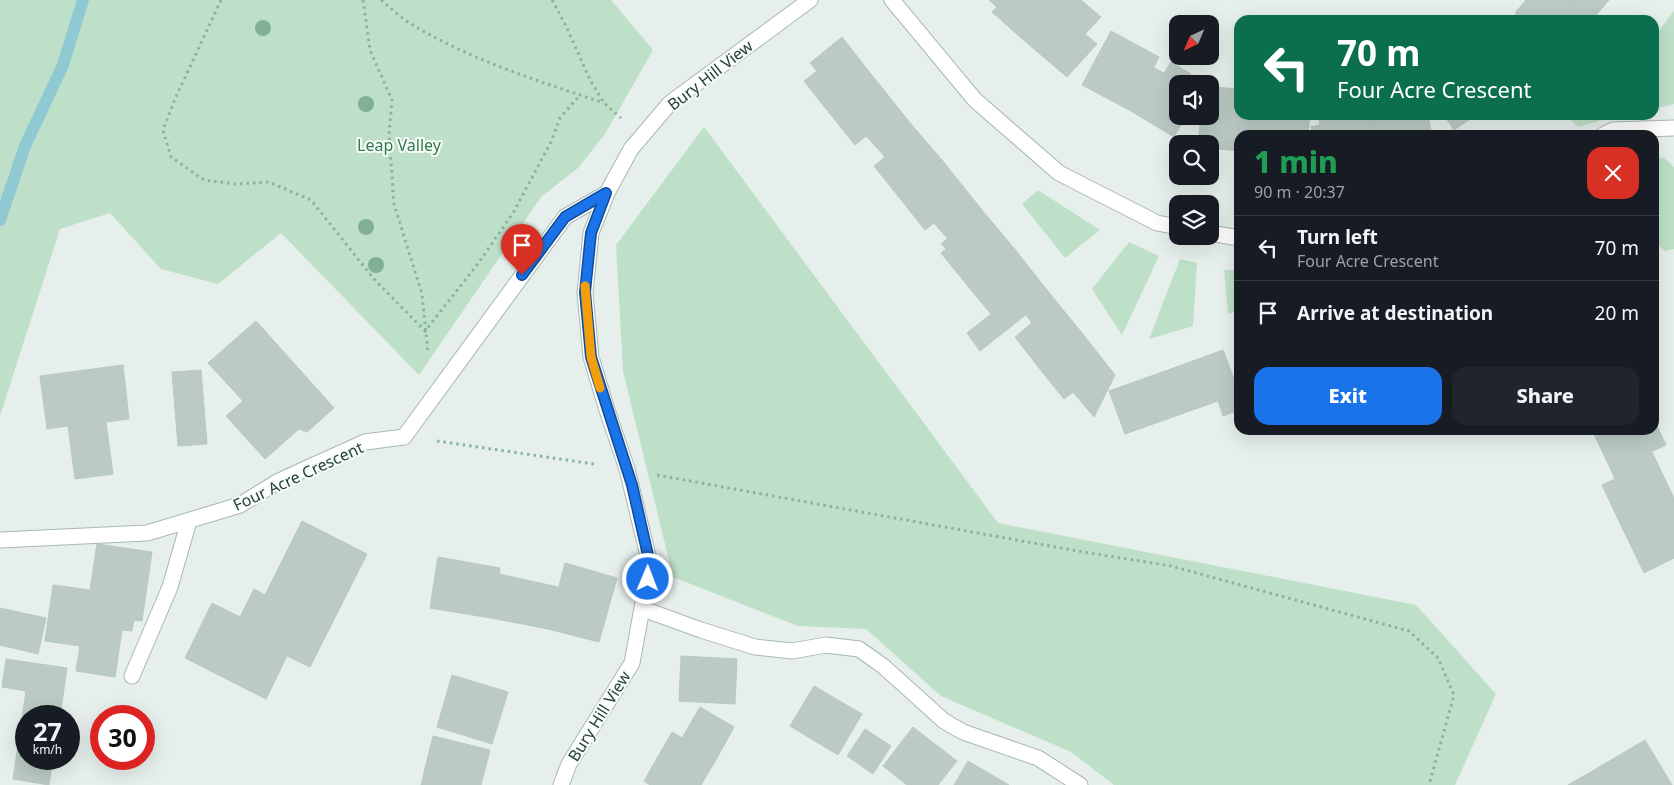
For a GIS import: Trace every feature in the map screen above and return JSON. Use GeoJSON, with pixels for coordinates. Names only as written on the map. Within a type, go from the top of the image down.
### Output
{"type":"FeatureCollection","features":[{"type":"Feature","properties":{"kind":"street","name":"Bury Hill View"},"geometry":{"type":"LineString","coordinates":[[561,785],[569,764],[632,663],[650,564],[627,469],[591,357],[585,292],[591,233],[606,193],[631,149],[670,103],[810,0]]}},
{"type":"Feature","properties":{"kind":"street"},"geometry":{"type":"LineString","coordinates":[[892,0],[975,100],[1059,172],[1157,223],[1169,225]]}},
{"type":"Feature","properties":{"kind":"street"},"geometry":{"type":"LineString","coordinates":[[1613,130],[1674,128]]}},
{"type":"Feature","properties":{"kind":"street"},"geometry":{"type":"LineString","coordinates":[[404,437],[565,217],[606,193]]}},
{"type":"Feature","properties":{"kind":"street"},"geometry":{"type":"LineString","coordinates":[[1219,235],[1234,237]]}},
{"type":"Feature","properties":{"kind":"street","name":"Four Acre Crescent"},"geometry":{"type":"LineString","coordinates":[[0,540],[147,533],[240,505],[278,482],[365,442],[404,437]]}},
{"type":"Feature","properties":{"kind":"street"},"geometry":{"type":"LineString","coordinates":[[132,676],[170,587],[189,521]]}},
{"type":"Feature","properties":{"kind":"street"},"geometry":{"type":"LineString","coordinates":[[643,609],[754,647],[792,651],[826,645],[859,649],[884,666],[944,721],[963,732],[1038,758],[1080,785]]}},
{"type":"Feature","properties":{"kind":"path"},"geometry":{"type":"LineString","coordinates":[[221,0],[163,130],[171,157],[204,180],[236,184],[269,182],[311,200],[374,279],[425,331]]}},
{"type":"Feature","properties":{"kind":"path"},"geometry":{"type":"LineString","coordinates":[[363,0],[370,50],[392,100],[389,134],[394,204],[422,294],[429,360],[439,388]]}},
{"type":"Feature","properties":{"kind":"path"},"geometry":{"type":"LineString","coordinates":[[381,0],[410,24],[464,52],[548,85],[604,103]]}},
{"type":"Feature","properties":{"kind":"path"},"geometry":{"type":"LineString","coordinates":[[552,0],[567,28],[590,80],[604,103],[641,137]]}},
{"type":"Feature","properties":{"kind":"path"},"geometry":{"type":"LineString","coordinates":[[425,331],[477,265],[513,212],[550,144],[560,118],[580,95]]}},
{"type":"Feature","properties":{"kind":"path"},"geometry":{"type":"LineString","coordinates":[[404,437],[627,469],[1083,552],[1171,566],[1409,631],[1438,658],[1454,695],[1429,785]]}},
{"type":"Feature","properties":{"kind":"green space","name":"Leap Valley"},"geometry":{"type":"Polygon","coordinates":[[[0,0],[611,0],[653,50],[605,134],[578,168],[541,197],[419,375],[281,233],[218,284],[161,269],[110,213],[60,229],[0,416],[0,0]]]}},
{"type":"Feature","properties":{"kind":"green space"},"geometry":{"type":"Polygon","coordinates":[[[1674,11],[1674,104],[1659,108],[1659,30],[1674,11]]]}},
{"type":"Feature","properties":{"kind":"green space"},"geometry":{"type":"Polygon","coordinates":[[[1571,120],[1602,120],[1578,127],[1571,120]]]}},
{"type":"Feature","properties":{"kind":"green space"},"geometry":{"type":"Polygon","coordinates":[[[704,127],[998,523],[1416,605],[1496,694],[1455,785],[1114,785],[1071,752],[941,696],[866,629],[798,626],[673,577],[623,371],[616,245],[704,127]]]}},
{"type":"Feature","properties":{"kind":"green space"},"geometry":{"type":"Polygon","coordinates":[[[1659,158],[1664,158],[1674,167],[1674,249],[1665,251],[1659,246],[1659,158]]]}},
{"type":"Feature","properties":{"kind":"green space"},"geometry":{"type":"Polygon","coordinates":[[[1038,190],[1100,230],[1065,258],[1022,204],[1038,190]]]}},
{"type":"Feature","properties":{"kind":"green space"},"geometry":{"type":"Polygon","coordinates":[[[1129,242],[1159,256],[1122,335],[1092,289],[1129,242]]]}},
{"type":"Feature","properties":{"kind":"green space"},"geometry":{"type":"Polygon","coordinates":[[[1180,259],[1197,263],[1193,326],[1149,339],[1180,259]]]}},
{"type":"Feature","properties":{"kind":"green space"},"geometry":{"type":"Polygon","coordinates":[[[1224,270],[1234,270],[1234,312],[1228,314],[1224,270]]]}},
{"type":"Feature","properties":{"kind":"building"},"geometry":{"type":"Polygon","coordinates":[[[989,0],[1055,0],[1020,37],[992,12],[997,7],[989,0]]]}},
{"type":"Feature","properties":{"kind":"building"},"geometry":{"type":"Polygon","coordinates":[[[1055,0],[1081,0],[1101,17],[1085,34],[1097,44],[1067,77],[1020,37],[1055,0]]]}},
{"type":"Feature","properties":{"kind":"building"},"geometry":{"type":"Polygon","coordinates":[[[1526,0],[1567,0],[1585,15],[1517,15],[1515,13],[1526,0]]]}},
{"type":"Feature","properties":{"kind":"building"},"geometry":{"type":"Polygon","coordinates":[[[1567,0],[1609,0],[1596,15],[1586,15],[1567,0]]]}},
{"type":"Feature","properties":{"kind":"building"},"geometry":{"type":"Polygon","coordinates":[[[1111,31],[1159,57],[1131,111],[1082,85],[1111,31]]]}},
{"type":"Feature","properties":{"kind":"building"},"geometry":{"type":"Polygon","coordinates":[[[842,37],[867,69],[823,105],[804,81],[817,71],[810,63],[842,37]]]}},
{"type":"Feature","properties":{"kind":"building"},"geometry":{"type":"Polygon","coordinates":[[[1169,65],[1176,65],[1191,74],[1169,75],[1169,125],[1181,125],[1175,135],[1171,135],[1131,111],[1154,68],[1164,73],[1169,65]]]}},
{"type":"Feature","properties":{"kind":"building"},"geometry":{"type":"Polygon","coordinates":[[[867,69],[911,124],[879,150],[866,136],[855,145],[823,105],[867,69]]]}},
{"type":"Feature","properties":{"kind":"building"},"geometry":{"type":"Polygon","coordinates":[[[1219,87],[1234,89],[1234,120],[1250,120],[1250,130],[1234,130],[1234,150],[1219,149],[1219,135],[1199,135],[1200,125],[1219,125],[1219,87]]]}},
{"type":"Feature","properties":{"kind":"building"},"geometry":{"type":"Polygon","coordinates":[[[1250,120],[1310,120],[1308,130],[1250,130],[1250,120]]]}},
{"type":"Feature","properties":{"kind":"building"},"geometry":{"type":"Polygon","coordinates":[[[1319,120],[1374,120],[1377,130],[1312,130],[1311,127],[1320,125],[1319,120]]]}},
{"type":"Feature","properties":{"kind":"building"},"geometry":{"type":"Polygon","coordinates":[[[1374,120],[1429,120],[1431,130],[1377,130],[1374,120]]]}},
{"type":"Feature","properties":{"kind":"building"},"geometry":{"type":"Polygon","coordinates":[[[1447,120],[1469,120],[1454,130],[1447,120]]]}},
{"type":"Feature","properties":{"kind":"building"},"geometry":{"type":"Polygon","coordinates":[[[911,124],[942,160],[898,196],[874,166],[885,157],[879,150],[911,124]]]}},
{"type":"Feature","properties":{"kind":"building"},"geometry":{"type":"Polygon","coordinates":[[[942,160],[982,210],[947,238],[934,223],[925,230],[898,196],[942,160]]]}},
{"type":"Feature","properties":{"kind":"building"},"geometry":{"type":"Polygon","coordinates":[[[982,210],[1013,247],[967,285],[941,253],[946,249],[941,244],[982,210]]]}},
{"type":"Feature","properties":{"kind":"building"},"geometry":{"type":"Polygon","coordinates":[[[1013,247],[1051,295],[980,351],[967,333],[991,314],[967,285],[1013,247]]]}},
{"type":"Feature","properties":{"kind":"building"},"geometry":{"type":"Polygon","coordinates":[[[1051,295],[1082,333],[1039,368],[1015,337],[1032,323],[1026,315],[1051,295]]]}},
{"type":"Feature","properties":{"kind":"building"},"geometry":{"type":"Polygon","coordinates":[[[256,321],[334,408],[307,432],[299,429],[265,459],[226,416],[243,401],[208,363],[256,321]]]}},
{"type":"Feature","properties":{"kind":"building"},"geometry":{"type":"Polygon","coordinates":[[[1082,333],[1115,375],[1094,417],[1073,392],[1064,399],[1039,368],[1082,333]]]}},
{"type":"Feature","properties":{"kind":"building"},"geometry":{"type":"Polygon","coordinates":[[[1223,350],[1234,379],[1234,412],[1223,416],[1218,401],[1184,413],[1168,370],[1223,350]]]}},
{"type":"Feature","properties":{"kind":"building"},"geometry":{"type":"Polygon","coordinates":[[[123,365],[129,419],[106,422],[113,474],[75,479],[68,426],[47,429],[40,376],[123,365]]]}},
{"type":"Feature","properties":{"kind":"building"},"geometry":{"type":"Polygon","coordinates":[[[201,370],[207,444],[178,446],[172,372],[201,370]]]}},
{"type":"Feature","properties":{"kind":"building"},"geometry":{"type":"Polygon","coordinates":[[[1168,370],[1184,413],[1125,434],[1109,391],[1168,370]]]}},
{"type":"Feature","properties":{"kind":"building"},"geometry":{"type":"Polygon","coordinates":[[[1659,430],[1666,445],[1611,470],[1594,435],[1659,435],[1659,430]]]}},
{"type":"Feature","properties":{"kind":"building"},"geometry":{"type":"Polygon","coordinates":[[[1652,452],[1672,494],[1618,519],[1602,485],[1615,479],[1611,470],[1652,452]]]}},
{"type":"Feature","properties":{"kind":"building"},"geometry":{"type":"Polygon","coordinates":[[[1672,494],[1674,498],[1674,558],[1644,573],[1618,519],[1672,494]]]}},
{"type":"Feature","properties":{"kind":"building"},"geometry":{"type":"Polygon","coordinates":[[[302,521],[367,554],[310,667],[287,656],[266,699],[185,658],[212,603],[240,617],[254,589],[265,595],[302,521]]]}},
{"type":"Feature","properties":{"kind":"building"},"geometry":{"type":"Polygon","coordinates":[[[97,544],[152,552],[142,621],[134,620],[132,631],[122,630],[115,677],[76,671],[80,646],[45,641],[53,585],[90,590],[97,544]]]}},
{"type":"Feature","properties":{"kind":"building"},"geometry":{"type":"Polygon","coordinates":[[[438,557],[500,568],[491,618],[430,608],[438,557]]]}},
{"type":"Feature","properties":{"kind":"building"},"geometry":{"type":"Polygon","coordinates":[[[565,563],[617,578],[599,642],[548,629],[565,563]]]}},
{"type":"Feature","properties":{"kind":"building"},"geometry":{"type":"Polygon","coordinates":[[[499,574],[558,587],[548,629],[491,618],[499,574]]]}},
{"type":"Feature","properties":{"kind":"building"},"geometry":{"type":"Polygon","coordinates":[[[0,608],[46,618],[38,654],[0,645],[0,608]]]}},
{"type":"Feature","properties":{"kind":"building"},"geometry":{"type":"Polygon","coordinates":[[[681,656],[737,659],[735,704],[679,701],[681,656]]]}},
{"type":"Feature","properties":{"kind":"building"},"geometry":{"type":"Polygon","coordinates":[[[6,659],[67,668],[62,705],[24,705],[26,691],[2,687],[6,659]]]}},
{"type":"Feature","properties":{"kind":"building"},"geometry":{"type":"Polygon","coordinates":[[[452,675],[508,692],[492,744],[437,727],[452,675]]]}},
{"type":"Feature","properties":{"kind":"building"},"geometry":{"type":"Polygon","coordinates":[[[814,686],[862,714],[838,755],[790,726],[814,686]]]}},
{"type":"Feature","properties":{"kind":"building"},"geometry":{"type":"Polygon","coordinates":[[[700,707],[734,727],[717,758],[682,738],[700,707]]]}},
{"type":"Feature","properties":{"kind":"building"},"geometry":{"type":"Polygon","coordinates":[[[913,727],[957,761],[938,785],[907,785],[883,766],[913,727]]]}},
{"type":"Feature","properties":{"kind":"building"},"geometry":{"type":"Polygon","coordinates":[[[865,729],[891,746],[873,774],[847,756],[865,729]]]}},
{"type":"Feature","properties":{"kind":"building"},"geometry":{"type":"Polygon","coordinates":[[[672,732],[717,758],[701,785],[650,785],[644,781],[672,732]]]}},
{"type":"Feature","properties":{"kind":"building"},"geometry":{"type":"Polygon","coordinates":[[[433,736],[490,750],[481,785],[421,785],[433,736]]]}},
{"type":"Feature","properties":{"kind":"building"},"geometry":{"type":"Polygon","coordinates":[[[1645,740],[1672,785],[1596,785],[1589,773],[1645,740]]]}},
{"type":"Feature","properties":{"kind":"building"},"geometry":{"type":"Polygon","coordinates":[[[968,761],[1009,785],[954,785],[968,761]]]}},
{"type":"Feature","properties":{"kind":"building"},"geometry":{"type":"Polygon","coordinates":[[[15,765],[15,770],[51,770],[49,785],[13,779],[15,765]]]}},
{"type":"Feature","properties":{"kind":"building"},"geometry":{"type":"Polygon","coordinates":[[[1589,773],[1596,785],[1568,785],[1589,773]]]}},
{"type":"Feature","properties":{"kind":"waterway"},"geometry":{"type":"LineString","coordinates":[[0,220],[25,146],[63,65],[83,0]]}},
{"type":"Feature","properties":{"kind":"slow traffic"},"geometry":{"type":"LineString","coordinates":[[585,286],[591,357],[600,388]]}},
{"type":"Feature","properties":{"kind":"route"},"geometry":{"type":"LineString","coordinates":[[522,275],[565,217],[606,193],[591,233],[585,292],[591,357],[632,485],[650,564],[648,579]]}}]}
